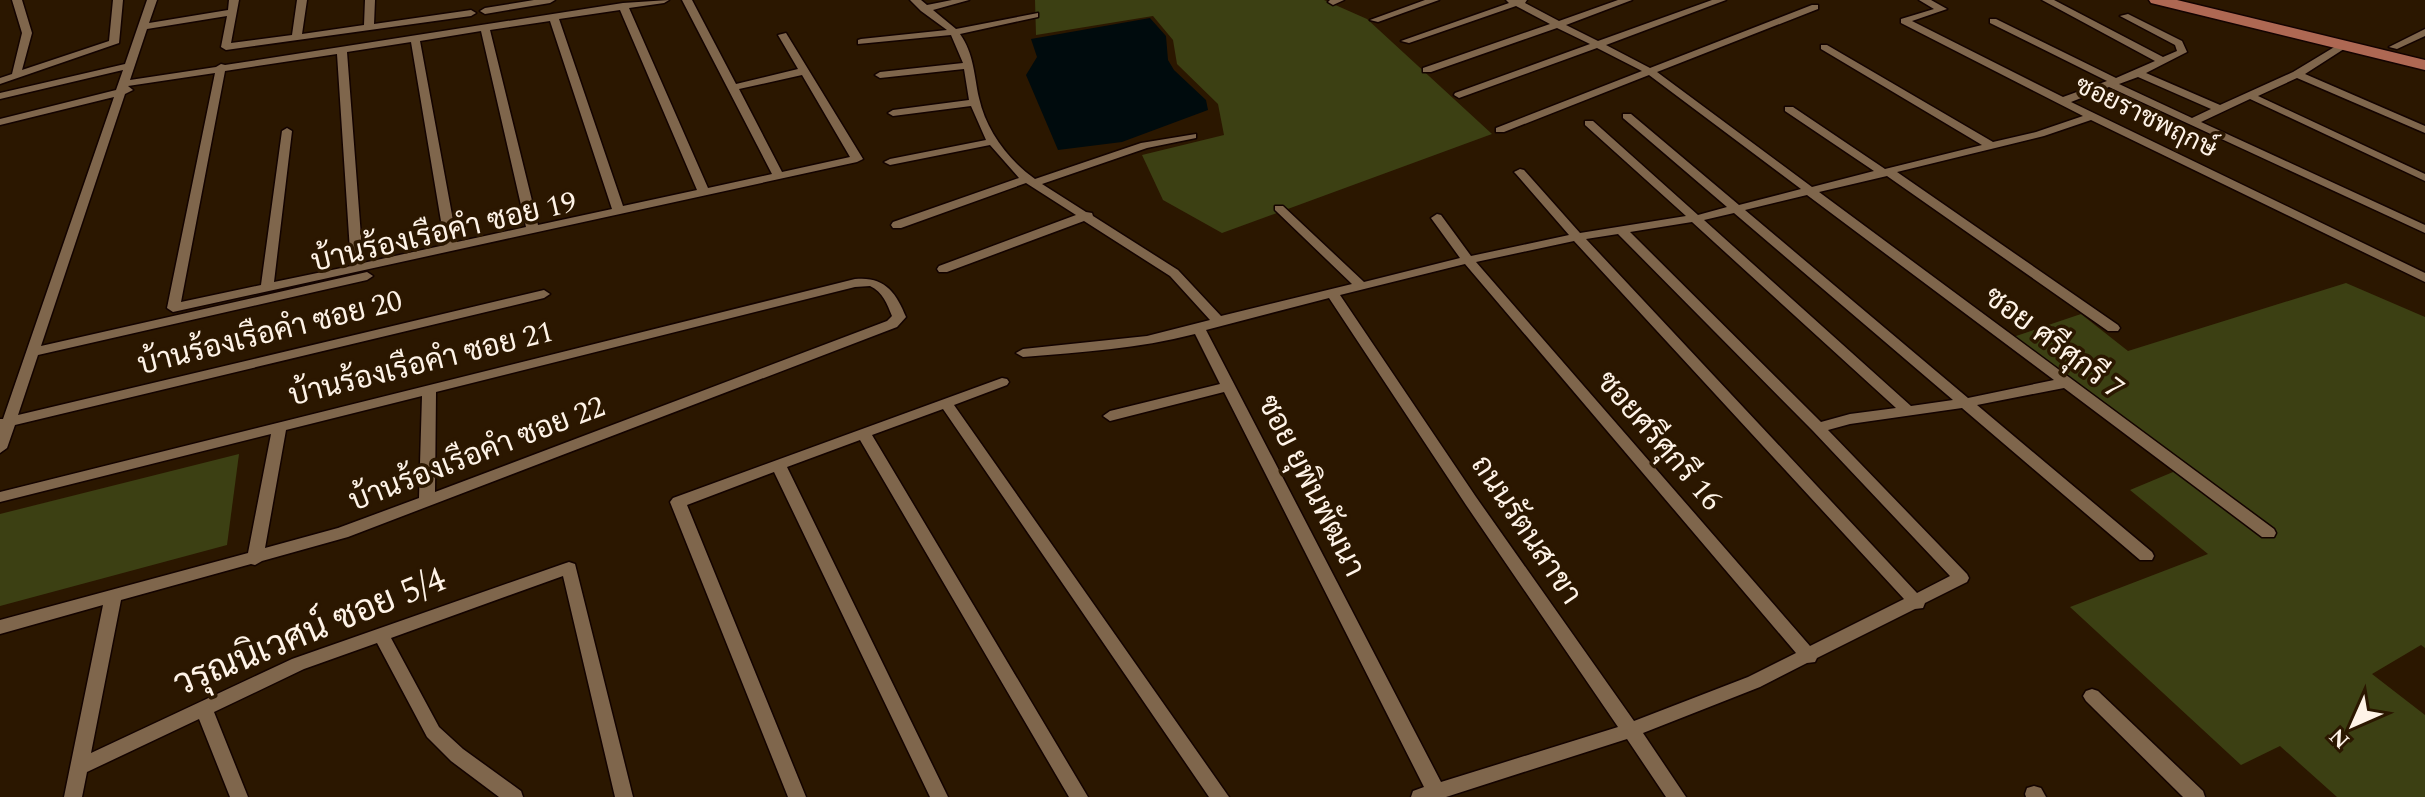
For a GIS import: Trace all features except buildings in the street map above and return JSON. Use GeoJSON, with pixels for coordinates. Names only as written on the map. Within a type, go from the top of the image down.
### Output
{"type":"FeatureCollection","features":[{"type":"Feature","properties":{"kind":"main road"},"geometry":{"type":"LineString","coordinates":[[2157,0],[2425,65]]}},
{"type":"Feature","properties":{"kind":"main road"},"geometry":{"type":"LineString","coordinates":[[2197,0],[2425,55]]}},
{"type":"Feature","properties":{"kind":"street"},"geometry":{"type":"LineString","coordinates":[[16,76],[27,33],[17,0]]}},
{"type":"Feature","properties":{"kind":"street"},"geometry":{"type":"LineString","coordinates":[[0,81],[114,43],[118,0]]}},
{"type":"Feature","properties":{"kind":"street"},"geometry":{"type":"LineString","coordinates":[[0,448],[4,423],[32,352],[152,0]]}},
{"type":"Feature","properties":{"kind":"street"},"geometry":{"type":"LineString","coordinates":[[234,0],[225,45],[232,48],[445,13],[471,13]]}},
{"type":"Feature","properties":{"kind":"street"},"geometry":{"type":"LineString","coordinates":[[297,37],[302,0]]}},
{"type":"Feature","properties":{"kind":"street"},"geometry":{"type":"LineString","coordinates":[[369,27],[370,0]]}},
{"type":"Feature","properties":{"kind":"street"},"geometry":{"type":"LineString","coordinates":[[485,11],[521,2],[550,0]]}},
{"type":"Feature","properties":{"kind":"street"},"geometry":{"type":"LineString","coordinates":[[0,122],[122,88],[268,61],[664,0]]}},
{"type":"Feature","properties":{"kind":"street"},"geometry":{"type":"LineString","coordinates":[[687,0],[779,176]]}},
{"type":"Feature","properties":{"kind":"street"},"geometry":{"type":"LineString","coordinates":[[920,4],[964,0]]}},
{"type":"Feature","properties":{"kind":"street"},"geometry":{"type":"LineString","coordinates":[[1375,20],[1434,0]]}},
{"type":"Feature","properties":{"kind":"street"},"geometry":{"type":"LineString","coordinates":[[1427,70],[1627,0]]}},
{"type":"Feature","properties":{"kind":"street"},"geometry":{"type":"LineString","coordinates":[[1459,95],[1721,0]]}},
{"type":"Feature","properties":{"kind":"street","name":"ซอยราชพฤกษ์"},"geometry":{"type":"LineString","coordinates":[[1924,0],[1942,9],[1906,18],[1904,22],[2425,278]]}},
{"type":"Feature","properties":{"kind":"street"},"geometry":{"type":"LineString","coordinates":[[2047,0],[2162,61]]}},
{"type":"Feature","properties":{"kind":"street"},"geometry":{"type":"LineString","coordinates":[[1406,41],[1519,1]]}},
{"type":"Feature","properties":{"kind":"street","name":"ซอย ศรีศุกรี 7"},"geometry":{"type":"LineString","coordinates":[[1519,1],[1651,72],[2268,533]]}},
{"type":"Feature","properties":{"kind":"street"},"geometry":{"type":"LineString","coordinates":[[920,4],[955,32],[970,65],[975,102],[990,142],[1030,181],[1088,215],[1174,273],[1218,321]]}},
{"type":"Feature","properties":{"kind":"street"},"geometry":{"type":"LineString","coordinates":[[623,6],[704,193]]}},
{"type":"Feature","properties":{"kind":"street"},"geometry":{"type":"LineString","coordinates":[[1500,130],[1815,7]]}},
{"type":"Feature","properties":{"kind":"street"},"geometry":{"type":"LineString","coordinates":[[142,27],[232,12]]}},
{"type":"Feature","properties":{"kind":"street"},"geometry":{"type":"LineString","coordinates":[[861,42],[955,32],[1035,15]]}},
{"type":"Feature","properties":{"kind":"street"},"geometry":{"type":"LineString","coordinates":[[2063,101],[2138,73],[2182,52],[2183,47],[2125,16]]}},
{"type":"Feature","properties":{"kind":"street"},"geometry":{"type":"LineString","coordinates":[[554,18],[619,211]]}},
{"type":"Feature","properties":{"kind":"street"},"geometry":{"type":"LineString","coordinates":[[1993,21],[2113,83],[2425,229]]}},
{"type":"Feature","properties":{"kind":"street"},"geometry":{"type":"LineString","coordinates":[[485,29],[533,230]]}},
{"type":"Feature","properties":{"kind":"street"},"geometry":{"type":"LineString","coordinates":[[2394,47],[2425,32]]}},
{"type":"Feature","properties":{"kind":"street"},"geometry":{"type":"LineString","coordinates":[[220,70],[173,308],[859,158],[783,35]]}},
{"type":"Feature","properties":{"kind":"street"},"geometry":{"type":"LineString","coordinates":[[415,40],[452,248]]}},
{"type":"Feature","properties":{"kind":"street"},"geometry":{"type":"LineString","coordinates":[[2194,121],[2297,74],[2344,45]]}},
{"type":"Feature","properties":{"kind":"street"},"geometry":{"type":"LineString","coordinates":[[1824,47],[1991,146]]}},
{"type":"Feature","properties":{"kind":"street"},"geometry":{"type":"LineString","coordinates":[[342,50],[357,269]]}},
{"type":"Feature","properties":{"kind":"street"},"geometry":{"type":"LineString","coordinates":[[880,75],[970,65]]}},
{"type":"Feature","properties":{"kind":"street"},"geometry":{"type":"LineString","coordinates":[[0,96],[129,66]]}},
{"type":"Feature","properties":{"kind":"street"},"geometry":{"type":"LineString","coordinates":[[732,88],[804,71]]}},
{"type":"Feature","properties":{"kind":"street"},"geometry":{"type":"LineString","coordinates":[[2138,73],[2219,109]]}},
{"type":"Feature","properties":{"kind":"street"},"geometry":{"type":"LineString","coordinates":[[2297,74],[2425,130]]}},
{"type":"Feature","properties":{"kind":"street"},"geometry":{"type":"LineString","coordinates":[[2251,96],[2425,178]]}},
{"type":"Feature","properties":{"kind":"street"},"geometry":{"type":"LineString","coordinates":[[893,113],[975,102]]}},
{"type":"Feature","properties":{"kind":"street"},"geometry":{"type":"LineString","coordinates":[[1789,109],[2113,328]]}},
{"type":"Feature","properties":{"kind":"street"},"geometry":{"type":"LineString","coordinates":[[1627,116],[2146,556]]}},
{"type":"Feature","properties":{"kind":"street"},"geometry":{"type":"LineString","coordinates":[[1023,353],[1088,349],[1199,329],[1218,321],[1468,260],[1577,237],[1739,209],[2050,132],[2092,116]]}},
{"type":"Feature","properties":{"kind":"street"},"geometry":{"type":"LineString","coordinates":[[1589,123],[1698,218],[1906,409]]}},
{"type":"Feature","properties":{"kind":"street"},"geometry":{"type":"LineString","coordinates":[[267,288],[287,131]]}},
{"type":"Feature","properties":{"kind":"street"},"geometry":{"type":"LineString","coordinates":[[897,225],[1145,145],[1192,136]]}},
{"type":"Feature","properties":{"kind":"street"},"geometry":{"type":"LineString","coordinates":[[890,162],[990,142]]}},
{"type":"Feature","properties":{"kind":"street","name":"บ้านร้องเรือคำ ซอย 19"},"geometry":{"type":"LineString","coordinates":[[32,352],[855,165],[861,162],[859,158]]}},
{"type":"Feature","properties":{"kind":"street"},"geometry":{"type":"LineString","coordinates":[[1520,172],[1917,603]]}},
{"type":"Feature","properties":{"kind":"street"},"geometry":{"type":"LineString","coordinates":[[1279,208],[1361,286]]}},
{"type":"Feature","properties":{"kind":"street"},"geometry":{"type":"LineString","coordinates":[[943,269],[1088,215]]}},
{"type":"Feature","properties":{"kind":"street","name":"ซอยศรีศุกรี 16"},"geometry":{"type":"LineString","coordinates":[[1437,218],[1468,260],[1809,657]]}},
{"type":"Feature","properties":{"kind":"street"},"geometry":{"type":"LineString","coordinates":[[1428,795],[1629,731],[1754,682],[1917,603],[1961,578],[1818,428],[1622,231]]}},
{"type":"Feature","properties":{"kind":"street","name":"บ้านร้องเรือคำ ซอย 22"},"geometry":{"type":"LineString","coordinates":[[0,627],[342,533],[898,321],[898,313],[881,284],[866,281],[855,283]]}},
{"type":"Feature","properties":{"kind":"street","name":"บ้านร้องเรือคำ ซอย 21"},"geometry":{"type":"LineString","coordinates":[[0,497],[855,283]]}},
{"type":"Feature","properties":{"kind":"street","name":"ถนนรัตนสาขา"},"geometry":{"type":"LineString","coordinates":[[1332,292],[1629,731],[1677,797]]}},
{"type":"Feature","properties":{"kind":"street","name":"บ้านร้องเรือคำ ซอย 20"},"geometry":{"type":"LineString","coordinates":[[4,423],[544,294]]}},
{"type":"Feature","properties":{"kind":"street","name":"ซอย ยุพินพัฒนา"},"geometry":{"type":"LineString","coordinates":[[1199,329],[1428,795]]}},
{"type":"Feature","properties":{"kind":"street"},"geometry":{"type":"LineString","coordinates":[[797,797],[678,502],[1002,382]]}},
{"type":"Feature","properties":{"kind":"street"},"geometry":{"type":"LineString","coordinates":[[1818,428],[1906,409],[1964,403],[2064,383]]}},
{"type":"Feature","properties":{"kind":"street"},"geometry":{"type":"LineString","coordinates":[[1110,416],[1229,386]]}},
{"type":"Feature","properties":{"kind":"street"},"geometry":{"type":"LineString","coordinates":[[427,502],[429,389]]}},
{"type":"Feature","properties":{"kind":"street"},"geometry":{"type":"LineString","coordinates":[[946,403],[1220,797]]}},
{"type":"Feature","properties":{"kind":"street"},"geometry":{"type":"LineString","coordinates":[[255,559],[280,426]]}},
{"type":"Feature","properties":{"kind":"street"},"geometry":{"type":"LineString","coordinates":[[864,434],[1079,797]]}},
{"type":"Feature","properties":{"kind":"street"},"geometry":{"type":"LineString","coordinates":[[779,466],[939,797]]}},
{"type":"Feature","properties":{"kind":"street","name":"วรุณนิเวศน์ ซอย 5/4"},"geometry":{"type":"LineString","coordinates":[[80,767],[298,664],[569,568],[624,797]]}},
{"type":"Feature","properties":{"kind":"street"},"geometry":{"type":"LineString","coordinates":[[73,797],[113,597]]}},
{"type":"Feature","properties":{"kind":"street"},"geometry":{"type":"LineString","coordinates":[[381,634],[433,732],[457,755],[514,797]]}},
{"type":"Feature","properties":{"kind":"street"},"geometry":{"type":"LineString","coordinates":[[2092,696],[2196,797]]}},
{"type":"Feature","properties":{"kind":"street"},"geometry":{"type":"LineString","coordinates":[[203,707],[239,797]]}},
{"type":"Feature","properties":{"kind":"green space"},"geometry":{"type":"Polygon","coordinates":[[[1035,0],[1324,0],[1367,19],[1492,134],[1222,233],[1163,200],[1142,155],[1224,135],[1218,104],[1177,64],[1173,40],[1153,16],[1036,35],[1035,0]]]}},
{"type":"Feature","properties":{"kind":"green space"},"geometry":{"type":"Polygon","coordinates":[[[2346,283],[2425,317],[2425,648],[2421,645],[2372,674],[2425,715],[2425,797],[2337,797],[2280,746],[2241,765],[2070,607],[2208,554],[2130,490],[2185,467],[2013,337],[2081,314],[2128,351],[2346,283]]]}},
{"type":"Feature","properties":{"kind":"green space"},"geometry":{"type":"Polygon","coordinates":[[[239,454],[227,545],[0,606],[0,514],[239,454]]]}},
{"type":"Feature","properties":{"kind":"shaded area"},"geometry":{"type":"Polygon","coordinates":[[[1150,18],[1166,36],[1168,60],[1174,70],[1206,100],[1208,110],[1122,142],[1058,150],[1026,75],[1037,57],[1031,39],[1150,18]]]}}]}
